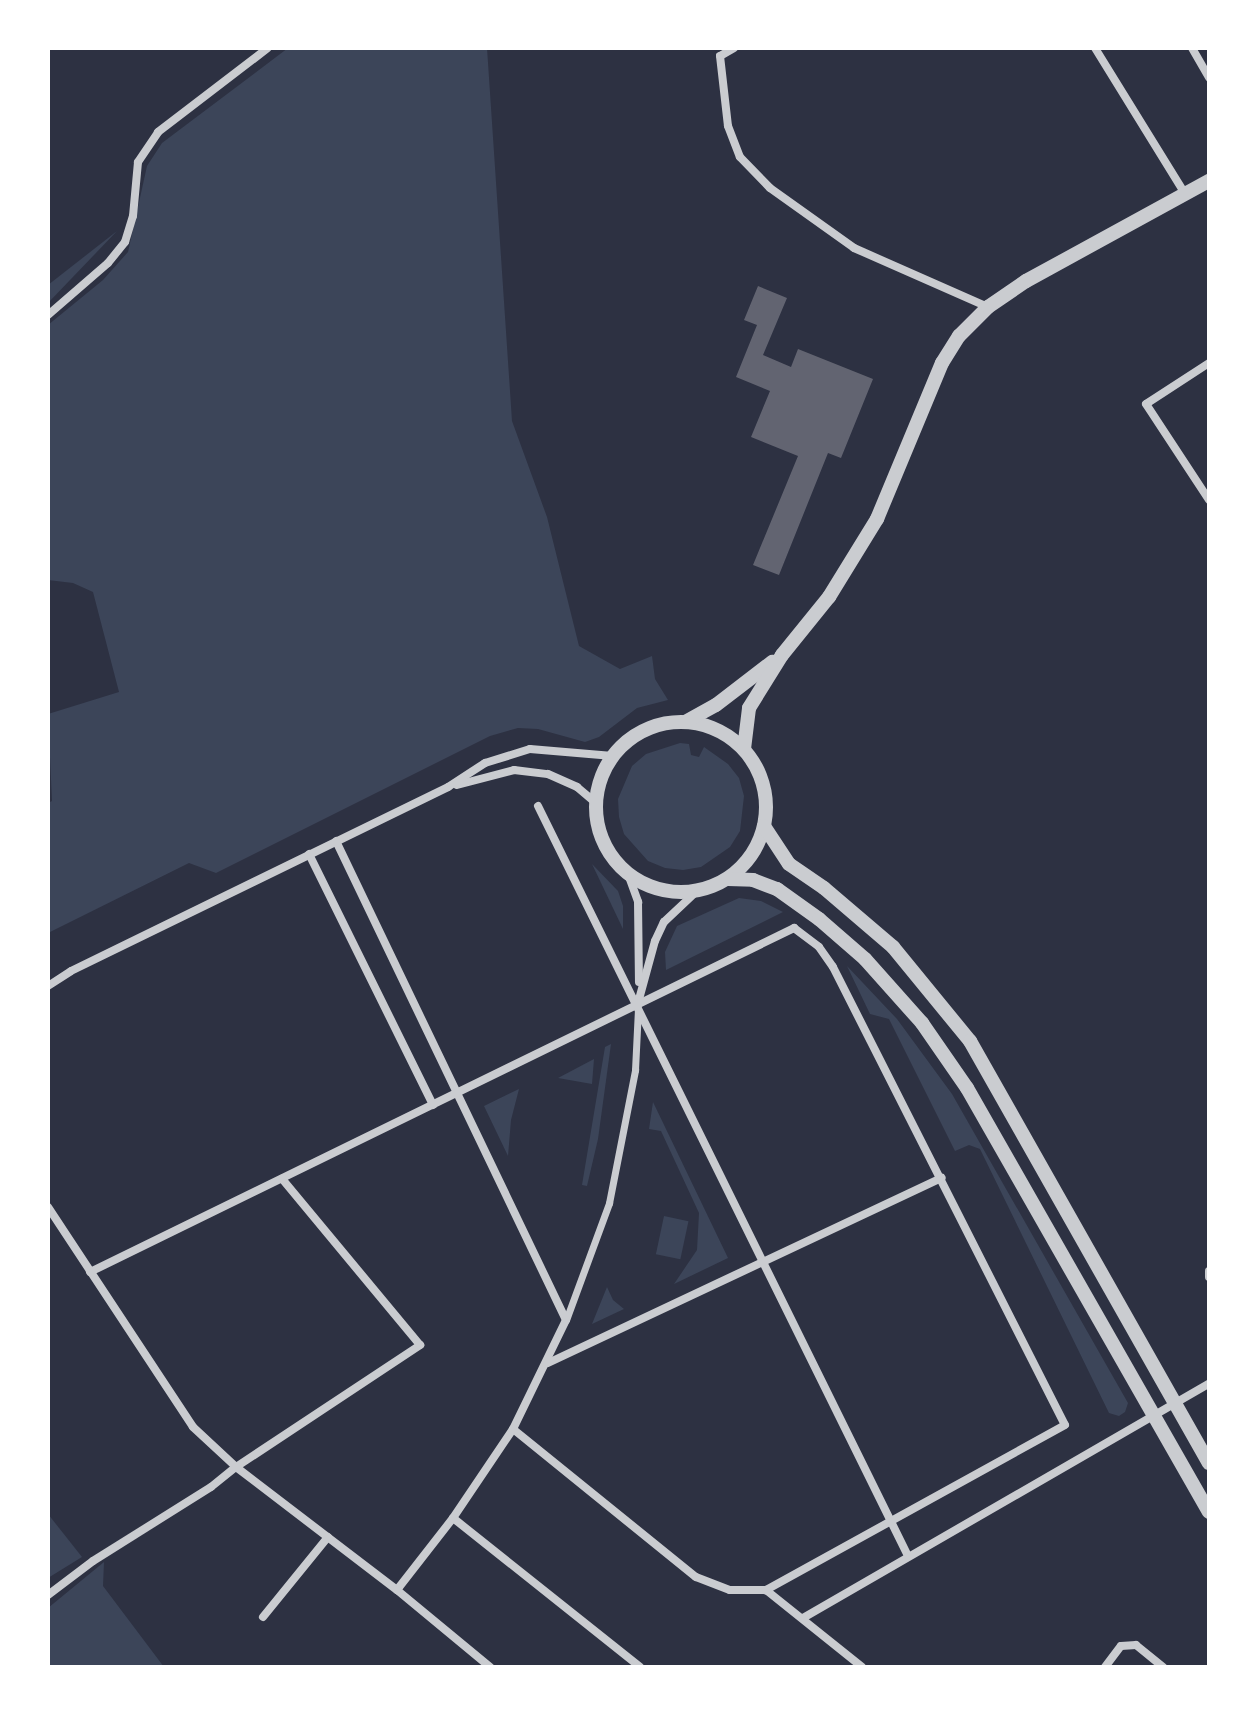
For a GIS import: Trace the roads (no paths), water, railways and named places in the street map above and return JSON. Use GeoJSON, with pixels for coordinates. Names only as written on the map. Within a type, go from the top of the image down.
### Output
{"type":"FeatureCollection","features":[{"type":"Feature","properties":{"kind":"street"},"geometry":{"type":"LineString","coordinates":[[48,315],[108,263],[125,242],[133,216],[138,162],[158,132],[268,48]]}},
{"type":"Feature","properties":{"kind":"street"},"geometry":{"type":"LineString","coordinates":[[734,48],[720,52],[728,126],[740,157],[770,188],[854,248],[988,307]]}},
{"type":"Feature","properties":{"kind":"street"},"geometry":{"type":"LineString","coordinates":[[1095,48],[1185,194]]}},
{"type":"Feature","properties":{"kind":"street"},"geometry":{"type":"LineString","coordinates":[[1192,48],[1209,78]]}},
{"type":"Feature","properties":{"kind":"street"},"geometry":{"type":"LineString","coordinates":[[744,749],[749,708],[782,655],[829,597],[877,519],[942,363],[959,336],[988,307],[1026,281],[1209,181]]}},
{"type":"Feature","properties":{"kind":"street"},"geometry":{"type":"LineString","coordinates":[[1209,363],[1146,404],[1209,500]]}},
{"type":"Feature","properties":{"kind":"street"},"geometry":{"type":"LineString","coordinates":[[397,1590],[453,1518],[513,1429],[548,1363],[609,1203],[635,1070],[640,991],[638,902],[628,874],[603,843],[596,803],[601,778],[613,756],[645,730],[685,722],[716,705],[782,655]]}},
{"type":"Feature","properties":{"kind":"street"},"geometry":{"type":"LineString","coordinates":[[640,991],[664,922],[697,891],[728,879],[745,865],[764,826],[766,799],[763,785],[759,772],[744,749],[727,735],[706,725],[685,722]]}},
{"type":"Feature","properties":{"kind":"street"},"geometry":{"type":"LineString","coordinates":[[48,986],[71,971],[448,787],[485,763],[530,749],[613,756]]}},
{"type":"Feature","properties":{"kind":"street"},"geometry":{"type":"LineString","coordinates":[[448,787],[514,770],[534,772],[548,774],[577,787],[596,803]]}},
{"type":"Feature","properties":{"kind":"street"},"geometry":{"type":"LineString","coordinates":[[538,806],[638,1004],[889,1523],[908,1556]]}},
{"type":"Feature","properties":{"kind":"street"},"geometry":{"type":"LineString","coordinates":[[764,826],[789,864],[824,888],[893,947],[970,1041],[1209,1463]]}},
{"type":"Feature","properties":{"kind":"street"},"geometry":{"type":"LineString","coordinates":[[336,841],[566,1320]]}},
{"type":"Feature","properties":{"kind":"street"},"geometry":{"type":"LineString","coordinates":[[309,854],[433,1105]]}},
{"type":"Feature","properties":{"kind":"street"},"geometry":{"type":"LineString","coordinates":[[628,874],[661,890],[697,891]]}},
{"type":"Feature","properties":{"kind":"street"},"geometry":{"type":"LineString","coordinates":[[728,879],[753,880],[777,889],[819,919],[865,959],[922,1023],[967,1088],[1209,1512]]}},
{"type":"Feature","properties":{"kind":"street"},"geometry":{"type":"LineString","coordinates":[[90,1272],[794,928],[819,947],[833,967],[1065,1425],[766,1590],[730,1590],[696,1577],[513,1429]]}},
{"type":"Feature","properties":{"kind":"street"},"geometry":{"type":"LineString","coordinates":[[548,1363],[942,1178]]}},
{"type":"Feature","properties":{"kind":"street"},"geometry":{"type":"LineString","coordinates":[[48,1595],[93,1561],[211,1487],[236,1467],[420,1345],[282,1179]]}},
{"type":"Feature","properties":{"kind":"street"},"geometry":{"type":"LineString","coordinates":[[48,1207],[193,1427],[236,1467],[397,1590],[490,1667]]}},
{"type":"Feature","properties":{"kind":"street"},"geometry":{"type":"LineString","coordinates":[[803,1618],[1209,1384]]}},
{"type":"Feature","properties":{"kind":"street"},"geometry":{"type":"LineString","coordinates":[[453,1518],[640,1667]]}},
{"type":"Feature","properties":{"kind":"street"},"geometry":{"type":"LineString","coordinates":[[263,1617],[328,1537]]}},
{"type":"Feature","properties":{"kind":"street"},"geometry":{"type":"LineString","coordinates":[[766,1590],[862,1667]]}},
{"type":"Feature","properties":{"kind":"street"},"geometry":{"type":"LineString","coordinates":[[1105,1667],[1121,1646],[1136,1645],[1163,1667]]}}]}
